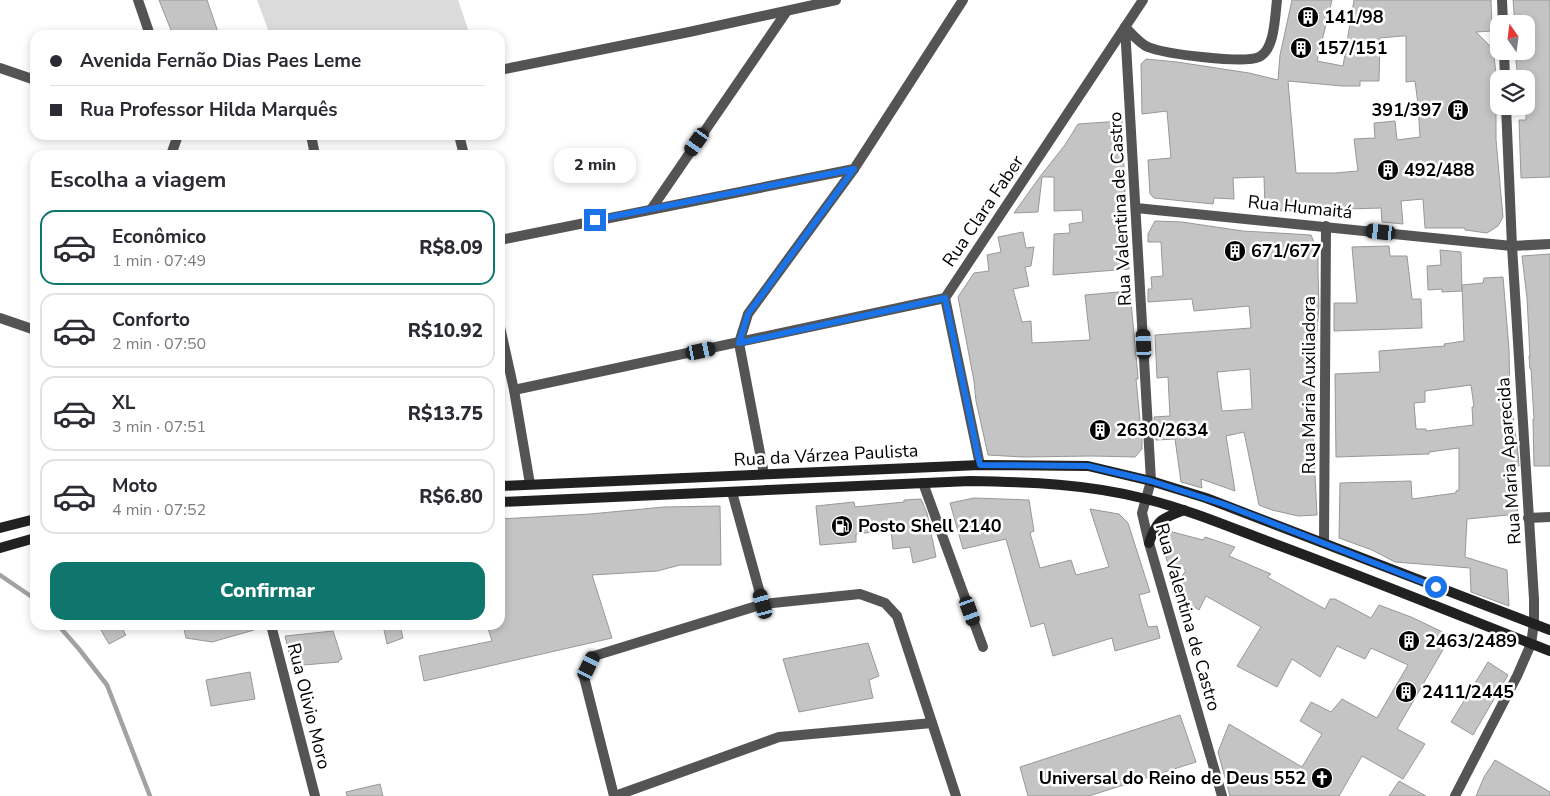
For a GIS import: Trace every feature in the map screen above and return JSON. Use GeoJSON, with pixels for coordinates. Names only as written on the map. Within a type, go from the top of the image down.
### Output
{"type":"FeatureCollection","features":[{"type":"Feature","properties":{"kind":"main road","name":"Rua da Várzea Paulista"},"geometry":{"type":"LineString","coordinates":[[505,486],[980,465],[1088,466],[1151,481],[1206,498],[1550,630]]}},
{"type":"Feature","properties":{"kind":"main road","name":"Rua da Várzea Paulista"},"geometry":{"type":"LineString","coordinates":[[505,502],[970,481],[1013,482],[1085,488],[1146,499],[1184,510],[1318,560],[1550,651]]}},
{"type":"Feature","properties":{"kind":"main road"},"geometry":{"type":"LineString","coordinates":[[1149,543],[1155,527],[1160,521],[1184,510]]}},
{"type":"Feature","properties":{"kind":"main road"},"geometry":{"type":"LineString","coordinates":[[0,528],[30,519]]}},
{"type":"Feature","properties":{"kind":"main road"},"geometry":{"type":"LineString","coordinates":[[0,548],[30,539]]}},
{"type":"Feature","properties":{"kind":"street"},"geometry":{"type":"LineString","coordinates":[[138,0],[148,30]]}},
{"type":"Feature","properties":{"kind":"street"},"geometry":{"type":"LineString","coordinates":[[505,69],[836,0]]}},
{"type":"Feature","properties":{"kind":"street"},"geometry":{"type":"LineString","coordinates":[[764,474],[739,343],[748,314],[854,169],[963,0]]}},
{"type":"Feature","properties":{"kind":"street","name":"Rua Clara Faber"},"geometry":{"type":"LineString","coordinates":[[945,298],[1143,0]]}},
{"type":"Feature","properties":{"kind":"street"},"geometry":{"type":"LineString","coordinates":[[1125,27],[1146,47],[1185,56],[1243,60],[1260,57],[1270,46],[1277,0]]}},
{"type":"Feature","properties":{"kind":"street"},"geometry":{"type":"LineString","coordinates":[[1502,0],[1503,15]]}},
{"type":"Feature","properties":{"kind":"street"},"geometry":{"type":"LineString","coordinates":[[652,208],[788,11]]}},
{"type":"Feature","properties":{"kind":"street","name":"Rua Valentina de Castro"},"geometry":{"type":"LineString","coordinates":[[1125,27],[1151,481],[1142,513],[1222,796]]}},
{"type":"Feature","properties":{"kind":"street"},"geometry":{"type":"LineString","coordinates":[[0,68],[30,78]]}},
{"type":"Feature","properties":{"kind":"street","name":"Rua Maria Aparecida"},"geometry":{"type":"LineString","coordinates":[[1455,796],[1517,676],[1531,644],[1534,623],[1512,246],[1506,115]]}},
{"type":"Feature","properties":{"kind":"street"},"geometry":{"type":"LineString","coordinates":[[505,239],[854,169]]}},
{"type":"Feature","properties":{"kind":"street","name":"Rua Humaitá"},"geometry":{"type":"LineString","coordinates":[[1136,208],[1512,246],[1550,244]]}},
{"type":"Feature","properties":{"kind":"street","name":"Rua Maria Auxiliadora"},"geometry":{"type":"LineString","coordinates":[[1324,544],[1326,226]]}},
{"type":"Feature","properties":{"kind":"street"},"geometry":{"type":"LineString","coordinates":[[514,390],[945,298],[980,465]]}},
{"type":"Feature","properties":{"kind":"street"},"geometry":{"type":"LineString","coordinates":[[0,318],[30,328]]}},
{"type":"Feature","properties":{"kind":"street"},"geometry":{"type":"LineString","coordinates":[[505,350],[530,484]]}},
{"type":"Feature","properties":{"kind":"street"},"geometry":{"type":"LineString","coordinates":[[924,483],[983,647]]}},
{"type":"Feature","properties":{"kind":"street"},"geometry":{"type":"LineString","coordinates":[[732,492],[763,604]]}},
{"type":"Feature","properties":{"kind":"street"},"geometry":{"type":"LineString","coordinates":[[1528,518],[1550,517]]}},
{"type":"Feature","properties":{"kind":"street"},"geometry":{"type":"LineString","coordinates":[[932,723],[779,737],[614,796],[584,677],[594,656],[763,604],[860,594],[885,603],[897,616],[956,796]]}},
{"type":"Feature","properties":{"kind":"street","name":"Rua Olivio Moro"},"geometry":{"type":"LineString","coordinates":[[272,630],[315,796]]}},
{"type":"Feature","properties":{"kind":"shaded area"},"geometry":{"type":"Polygon","coordinates":[[[257,0],[458,0],[468,30],[268,30],[257,0]]]}},
{"type":"Feature","properties":{"kind":"building"},"geometry":{"type":"Polygon","coordinates":[[[159,0],[207,0],[217,30],[171,30],[159,0]]]}},
{"type":"Feature","properties":{"kind":"building"},"geometry":{"type":"Polygon","coordinates":[[[1292,0],[1332,0],[1317,61],[1343,66],[1354,0],[1491,0],[1490,31],[1476,32],[1490,46],[1490,60],[1494,60],[1496,70],[1490,70],[1490,115],[1496,115],[1496,140],[1503,217],[1498,226],[1487,233],[1465,230],[1465,228],[1425,228],[1423,199],[1401,201],[1403,224],[1382,222],[1381,208],[1278,211],[1265,208],[1264,177],[1233,178],[1234,199],[1214,198],[1213,204],[1154,198],[1150,194],[1148,160],[1171,158],[1167,111],[1142,114],[1141,64],[1146,59],[1249,73],[1278,80],[1280,55],[1292,0]],[[1406,36],[1380,38],[1379,81],[1360,81],[1360,86],[1342,86],[1288,81],[1296,173],[1358,171],[1354,139],[1375,138],[1374,123],[1395,121],[1397,140],[1420,137],[1415,81],[1406,82],[1406,36]]]}},
{"type":"Feature","properties":{"kind":"building"},"geometry":{"type":"Polygon","coordinates":[[[1513,0],[1550,0],[1550,177],[1521,178],[1519,120],[1526,120],[1526,115],[1535,115],[1535,70],[1517,70],[1516,60],[1535,60],[1535,15],[1514,15],[1513,0]]]}},
{"type":"Feature","properties":{"kind":"building"},"geometry":{"type":"Polygon","coordinates":[[[1122,121],[1125,192],[1122,211],[1126,212],[1129,269],[1053,275],[1054,234],[1070,233],[1069,224],[1083,222],[1082,210],[1054,211],[1054,177],[1042,177],[1038,212],[1014,213],[1065,145],[1078,124],[1122,121]]]}},
{"type":"Feature","properties":{"kind":"building"},"geometry":{"type":"Polygon","coordinates":[[[1155,221],[1182,222],[1243,231],[1311,235],[1318,252],[1319,307],[1313,375],[1315,404],[1313,436],[1317,515],[1298,516],[1259,505],[1244,432],[1226,436],[1235,491],[1201,479],[1202,488],[1181,482],[1175,439],[1156,440],[1154,417],[1170,416],[1168,377],[1157,378],[1155,335],[1251,328],[1249,306],[1194,311],[1192,299],[1148,302],[1148,289],[1152,289],[1151,277],[1163,276],[1161,242],[1148,242],[1148,234],[1155,221]],[[1250,369],[1217,372],[1222,411],[1252,409],[1250,369]]]}},
{"type":"Feature","properties":{"kind":"building"},"geometry":{"type":"Polygon","coordinates":[[[1023,232],[1026,248],[1034,247],[1031,266],[1025,267],[1029,286],[1013,289],[1022,322],[1031,321],[1032,343],[1090,340],[1085,295],[1130,291],[1142,441],[1142,449],[1135,457],[1022,457],[988,455],[976,401],[958,297],[974,273],[989,271],[987,255],[1001,252],[998,237],[1023,232]]]}},
{"type":"Feature","properties":{"kind":"building"},"geometry":{"type":"Polygon","coordinates":[[[1389,246],[1390,256],[1407,256],[1412,299],[1421,299],[1422,328],[1334,331],[1334,303],[1357,303],[1352,247],[1389,246]]]}},
{"type":"Feature","properties":{"kind":"building"},"geometry":{"type":"Polygon","coordinates":[[[1440,250],[1461,252],[1462,291],[1442,292],[1442,289],[1428,290],[1427,266],[1441,265],[1440,250]]]}},
{"type":"Feature","properties":{"kind":"building"},"geometry":{"type":"Polygon","coordinates":[[[1550,254],[1550,466],[1534,466],[1534,419],[1527,298],[1522,256],[1550,254]]]}},
{"type":"Feature","properties":{"kind":"building"},"geometry":{"type":"Polygon","coordinates":[[[1503,277],[1509,349],[1510,394],[1519,466],[1514,466],[1514,486],[1518,514],[1467,519],[1465,557],[1507,570],[1509,606],[1471,592],[1470,568],[1395,562],[1372,550],[1339,538],[1340,483],[1411,481],[1412,499],[1456,493],[1459,490],[1459,448],[1429,452],[1429,454],[1336,457],[1335,374],[1380,372],[1379,351],[1445,346],[1444,344],[1464,341],[1462,285],[1483,283],[1484,278],[1503,277]],[[1471,385],[1425,391],[1425,402],[1414,403],[1416,429],[1426,429],[1426,431],[1473,425],[1472,407],[1474,407],[1471,385]]]}},
{"type":"Feature","properties":{"kind":"building"},"geometry":{"type":"Polygon","coordinates":[[[974,498],[1029,500],[1034,531],[1030,533],[1040,568],[1071,560],[1076,575],[1109,567],[1090,509],[1119,514],[1128,523],[1150,592],[1139,595],[1148,627],[1157,626],[1160,638],[1115,651],[1112,638],[1053,656],[1044,623],[1031,627],[1006,539],[963,549],[950,503],[974,498]]]}},
{"type":"Feature","properties":{"kind":"building"},"geometry":{"type":"Polygon","coordinates":[[[921,499],[927,513],[936,557],[913,563],[910,547],[893,549],[891,530],[856,534],[856,542],[820,545],[816,506],[854,502],[855,507],[921,499]]]}},
{"type":"Feature","properties":{"kind":"building"},"geometry":{"type":"Polygon","coordinates":[[[720,506],[721,565],[680,565],[657,571],[592,575],[612,638],[424,681],[419,656],[492,641],[489,630],[505,630],[505,519],[590,514],[664,507],[720,506]]]}},
{"type":"Feature","properties":{"kind":"building"},"geometry":{"type":"Polygon","coordinates":[[[1165,530],[1203,540],[1205,537],[1235,547],[1229,556],[1271,574],[1267,577],[1325,609],[1330,599],[1335,599],[1371,618],[1379,605],[1411,617],[1451,636],[1397,729],[1425,744],[1403,779],[1362,756],[1339,796],[1230,796],[1218,752],[1229,724],[1302,767],[1322,734],[1300,721],[1311,702],[1331,712],[1342,699],[1377,718],[1408,665],[1371,648],[1365,659],[1337,646],[1320,677],[1292,659],[1277,687],[1237,666],[1261,627],[1206,596],[1199,610],[1172,592],[1186,570],[1167,561],[1161,537],[1165,530]]]}},
{"type":"Feature","properties":{"kind":"building"},"geometry":{"type":"Polygon","coordinates":[[[101,630],[123,630],[126,635],[109,644],[101,630]]]}},
{"type":"Feature","properties":{"kind":"building"},"geometry":{"type":"Polygon","coordinates":[[[184,630],[254,630],[212,642],[186,638],[184,630]]]}},
{"type":"Feature","properties":{"kind":"building"},"geometry":{"type":"Polygon","coordinates":[[[384,630],[401,630],[403,638],[387,644],[384,630]]]}},
{"type":"Feature","properties":{"kind":"building"},"geometry":{"type":"Polygon","coordinates":[[[333,631],[342,659],[339,662],[292,666],[285,636],[333,631]]]}},
{"type":"Feature","properties":{"kind":"building"},"geometry":{"type":"Polygon","coordinates":[[[868,643],[879,676],[869,680],[873,698],[799,712],[783,659],[868,643]]]}},
{"type":"Feature","properties":{"kind":"building"},"geometry":{"type":"Polygon","coordinates":[[[1488,662],[1508,675],[1473,735],[1451,722],[1488,662]]]}},
{"type":"Feature","properties":{"kind":"building"},"geometry":{"type":"Polygon","coordinates":[[[250,672],[255,699],[211,706],[206,680],[250,672]]]}},
{"type":"Feature","properties":{"kind":"building"},"geometry":{"type":"Polygon","coordinates":[[[1180,715],[1196,762],[1089,796],[1028,796],[1020,767],[1180,715]]]}},
{"type":"Feature","properties":{"kind":"building"},"geometry":{"type":"Polygon","coordinates":[[[1495,760],[1550,792],[1550,796],[1476,796],[1484,777],[1495,760]]]}},
{"type":"Feature","properties":{"kind":"building"},"geometry":{"type":"Polygon","coordinates":[[[1399,781],[1426,796],[1389,796],[1399,781]]]}},
{"type":"Feature","properties":{"kind":"building"},"geometry":{"type":"Polygon","coordinates":[[[380,784],[383,796],[347,796],[346,792],[380,784]]]}},
{"type":"Feature","properties":{"kind":"waterway"},"geometry":{"type":"LineString","coordinates":[[0,575],[30,596]]}},
{"type":"Feature","properties":{"kind":"waterway"},"geometry":{"type":"LineString","coordinates":[[62,630],[107,685],[150,796]]}},
{"type":"Feature","properties":{"kind":"place","name":"141/98"},"geometry":{"type":"Point","coordinates":[1308,17]}},
{"type":"Feature","properties":{"kind":"place","name":"157/151"},"geometry":{"type":"Point","coordinates":[1301,48]}},
{"type":"Feature","properties":{"kind":"place","name":"391/397"},"geometry":{"type":"Point","coordinates":[1458,110]}},
{"type":"Feature","properties":{"kind":"place","name":"492/488"},"geometry":{"type":"Point","coordinates":[1388,170]}},
{"type":"Feature","properties":{"kind":"place","name":"671/677"},"geometry":{"type":"Point","coordinates":[1235,251]}},
{"type":"Feature","properties":{"kind":"place","name":"2630/2634"},"geometry":{"type":"Point","coordinates":[1100,430]}},
{"type":"Feature","properties":{"kind":"place","name":"Posto Shell 2140"},"geometry":{"type":"Point","coordinates":[842,526]}},
{"type":"Feature","properties":{"kind":"place","name":"2463/2489"},"geometry":{"type":"Point","coordinates":[1409,641]}},
{"type":"Feature","properties":{"kind":"place","name":"2411/2445"},"geometry":{"type":"Point","coordinates":[1406,692]}},
{"type":"Feature","properties":{"kind":"place","name":"Universal do Reino de Deus 552"},"geometry":{"type":"Point","coordinates":[1322,778]}},
{"type":"Feature","properties":{"kind":"route"},"geometry":{"type":"LineString","coordinates":[[595,220],[854,169],[748,314],[739,343],[945,298],[980,465],[1088,466],[1167,485],[1223,504],[1436,587]]}}]}
